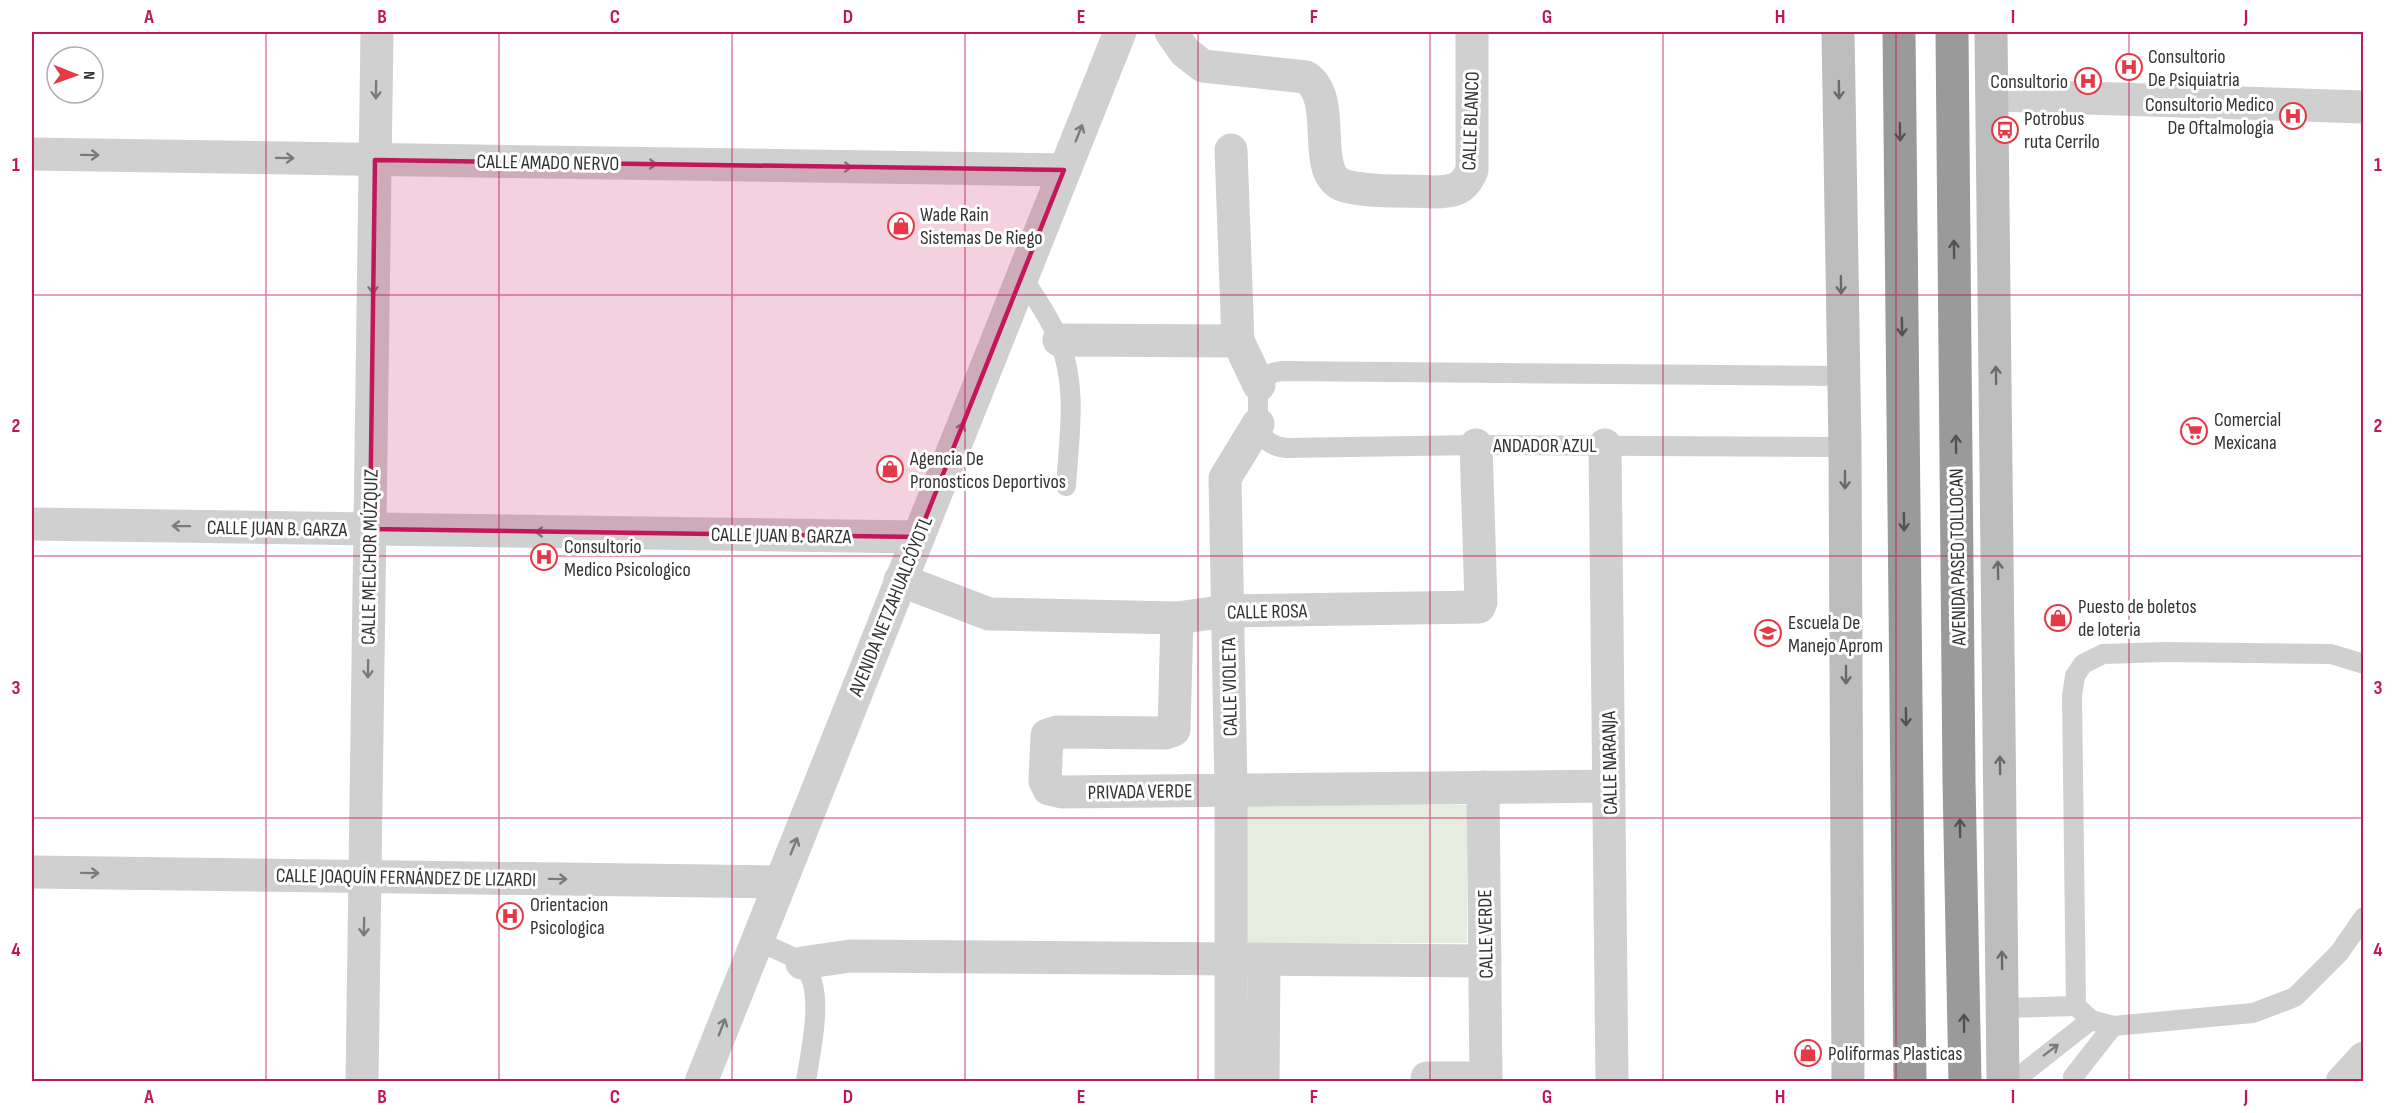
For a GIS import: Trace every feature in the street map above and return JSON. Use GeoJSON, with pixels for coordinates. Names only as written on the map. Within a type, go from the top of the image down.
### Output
{"type":"FeatureCollection","features":[{"type":"Feature","properties":{"kind":"highway"},"geometry":{"type":"LineString","coordinates":[[1899,32],[1910,1082]]}},
{"type":"Feature","properties":{"kind":"highway","name":"AVENIDA PASEO TOLLOCAN"},"geometry":{"type":"LineString","coordinates":[[1952,32],[1959,758],[1965,1082]]}},
{"type":"Feature","properties":{"kind":"main road"},"geometry":{"type":"LineString","coordinates":[[1838,32],[1842,376],[1845,447],[1848,1082]]}},
{"type":"Feature","properties":{"kind":"main road","name":"AVENIDA PASEO TOLLOCAN"},"geometry":{"type":"LineString","coordinates":[[1991,32],[2003,1082]]}},
{"type":"Feature","properties":{"kind":"street","name":"CALLE MELCHOR MÚZQUIZ"},"geometry":{"type":"LineString","coordinates":[[362,1082],[377,32]]}},
{"type":"Feature","properties":{"kind":"street","name":"AVENIDA NETZAHUALCÓYOTL"},"geometry":{"type":"LineString","coordinates":[[701,1082],[1120,32]]}},
{"type":"Feature","properties":{"kind":"street","name":"CALLE BLANCO"},"geometry":{"type":"LineString","coordinates":[[1171,32],[1185,51],[1203,66],[1306,77],[1315,84],[1322,100],[1326,161],[1332,178],[1343,186],[1442,192],[1458,189],[1467,182],[1472,170],[1472,32]]}},
{"type":"Feature","properties":{"kind":"street"},"geometry":{"type":"LineString","coordinates":[[1993,95],[2364,107]]}},
{"type":"Feature","properties":{"kind":"street"},"geometry":{"type":"LineString","coordinates":[[1231,150],[1238,341],[1259,385]]}},
{"type":"Feature","properties":{"kind":"street","name":"CALLE AMADO NERVO"},"geometry":{"type":"LineString","coordinates":[[32,154],[1064,170]]}},
{"type":"Feature","properties":{"kind":"street"},"geometry":{"type":"LineString","coordinates":[[1059,340],[1238,341]]}},
{"type":"Feature","properties":{"kind":"street","name":"CALLE VIOLETA"},"geometry":{"type":"LineString","coordinates":[[1231,1082],[1231,790],[1225,478],[1258,424]]}},
{"type":"Feature","properties":{"kind":"street","name":"CALLE ROSA"},"geometry":{"type":"LineString","coordinates":[[900,580],[989,614],[1177,618],[1227,611],[1479,607],[1481,602],[1476,445]]}},
{"type":"Feature","properties":{"kind":"street","name":"CALLE NARANJA"},"geometry":{"type":"LineString","coordinates":[[1605,445],[1612,1082]]}},
{"type":"Feature","properties":{"kind":"street","name":"CALLE JUAN B. GARZA"},"geometry":{"type":"LineString","coordinates":[[32,524],[918,537]]}},
{"type":"Feature","properties":{"kind":"street","name":"PRIVADA VERDE"},"geometry":{"type":"LineString","coordinates":[[1177,618],[1174,730],[1165,733],[1057,732],[1047,735],[1046,781],[1049,789],[1062,792],[1231,790]]}},
{"type":"Feature","properties":{"kind":"street"},"geometry":{"type":"LineString","coordinates":[[1231,790],[1609,786]]}},
{"type":"Feature","properties":{"kind":"street","name":"CALLE VERDE"},"geometry":{"type":"LineString","coordinates":[[1483,787],[1486,1080]]}},
{"type":"Feature","properties":{"kind":"street","name":"CALLE JOAQUÍN FERNÁNDEZ DE LIZARDI"},"geometry":{"type":"LineString","coordinates":[[32,872],[780,882]]}},
{"type":"Feature","properties":{"kind":"street"},"geometry":{"type":"LineString","coordinates":[[802,963],[850,956],[1485,961]]}},
{"type":"Feature","properties":{"kind":"street"},"geometry":{"type":"LineString","coordinates":[[1263,1082],[1264,960]]}},
{"type":"Feature","properties":{"kind":"street"},"geometry":{"type":"LineString","coordinates":[[2342,1082],[2364,1058]]}},
{"type":"Feature","properties":{"kind":"street"},"geometry":{"type":"LineString","coordinates":[[1427,1078],[1486,1080]]}},
{"type":"Feature","properties":{"kind":"lane"},"geometry":{"type":"LineString","coordinates":[[1022,277],[1059,340],[1069,372],[1071,400],[1066,486]]}},
{"type":"Feature","properties":{"kind":"lane"},"geometry":{"type":"LineString","coordinates":[[1258,424],[1259,385],[1266,376],[1274,371],[1282,370],[1842,376]]}},
{"type":"Feature","properties":{"kind":"lane","name":"ANDADOR AZUL"},"geometry":{"type":"LineString","coordinates":[[1258,424],[1261,435],[1275,446],[1286,448],[1476,445],[1845,447]]}},
{"type":"Feature","properties":{"kind":"lane"},"geometry":{"type":"LineString","coordinates":[[2076,1006],[2072,696],[2075,676],[2083,664],[2103,654],[2166,652],[2331,654],[2364,664]]}},
{"type":"Feature","properties":{"kind":"lane"},"geometry":{"type":"LineString","coordinates":[[2003,1008],[2076,1006],[2091,1020],[2113,1026],[2253,1013],[2295,997],[2339,953],[2364,917]]}},
{"type":"Feature","properties":{"kind":"lane"},"geometry":{"type":"LineString","coordinates":[[756,941],[802,963],[811,980],[816,1008],[806,1082]]}},
{"type":"Feature","properties":{"kind":"lane"},"geometry":{"type":"LineString","coordinates":[[2012,1082],[2091,1020]]}},
{"type":"Feature","properties":{"kind":"lane"},"geometry":{"type":"LineString","coordinates":[[2073,1077],[2113,1026]]}},
{"type":"Feature","properties":{"kind":"highlighted area"},"geometry":{"type":"Polygon","coordinates":[[[375,160],[1064,170],[918,537],[370,529],[375,160]]]}},
{"type":"Feature","properties":{"kind":"shaded area"},"geometry":{"type":"Polygon","coordinates":[[[1243,804],[1467,805],[1467,943],[1243,943],[1243,804]]]}},
{"type":"Feature","properties":{"kind":"place","name":"Consultorio De Psiquiatria"},"geometry":{"type":"Point","coordinates":[2129,67]}},
{"type":"Feature","properties":{"kind":"place","name":"Consultorio"},"geometry":{"type":"Point","coordinates":[2088,81]}},
{"type":"Feature","properties":{"kind":"place","name":"Consultorio Medico De Oftalmologia"},"geometry":{"type":"Point","coordinates":[2293,116]}},
{"type":"Feature","properties":{"kind":"place","name":"Potrobus ruta Cerrilo"},"geometry":{"type":"Point","coordinates":[2005,130]}},
{"type":"Feature","properties":{"kind":"place","name":"Wade Rain Sistemas De Riego"},"geometry":{"type":"Point","coordinates":[901,226]}},
{"type":"Feature","properties":{"kind":"place","name":"Comercial Mexicana"},"geometry":{"type":"Point","coordinates":[2194,431]}},
{"type":"Feature","properties":{"kind":"place","name":"Agencia De Pronosticos Deportivos"},"geometry":{"type":"Point","coordinates":[890,469]}},
{"type":"Feature","properties":{"kind":"place","name":"Consultorio Medico Psicologico"},"geometry":{"type":"Point","coordinates":[544,557]}},
{"type":"Feature","properties":{"kind":"place","name":"Puesto de boletos de loteria"},"geometry":{"type":"Point","coordinates":[2058,618]}},
{"type":"Feature","properties":{"kind":"place","name":"Escuela De Manejo Aprom"},"geometry":{"type":"Point","coordinates":[1768,633]}},
{"type":"Feature","properties":{"kind":"place","name":"Orientacion Psicologica"},"geometry":{"type":"Point","coordinates":[510,916]}},
{"type":"Feature","properties":{"kind":"place","name":"Poliformas Plasticas"},"geometry":{"type":"Point","coordinates":[1808,1053]}}]}
